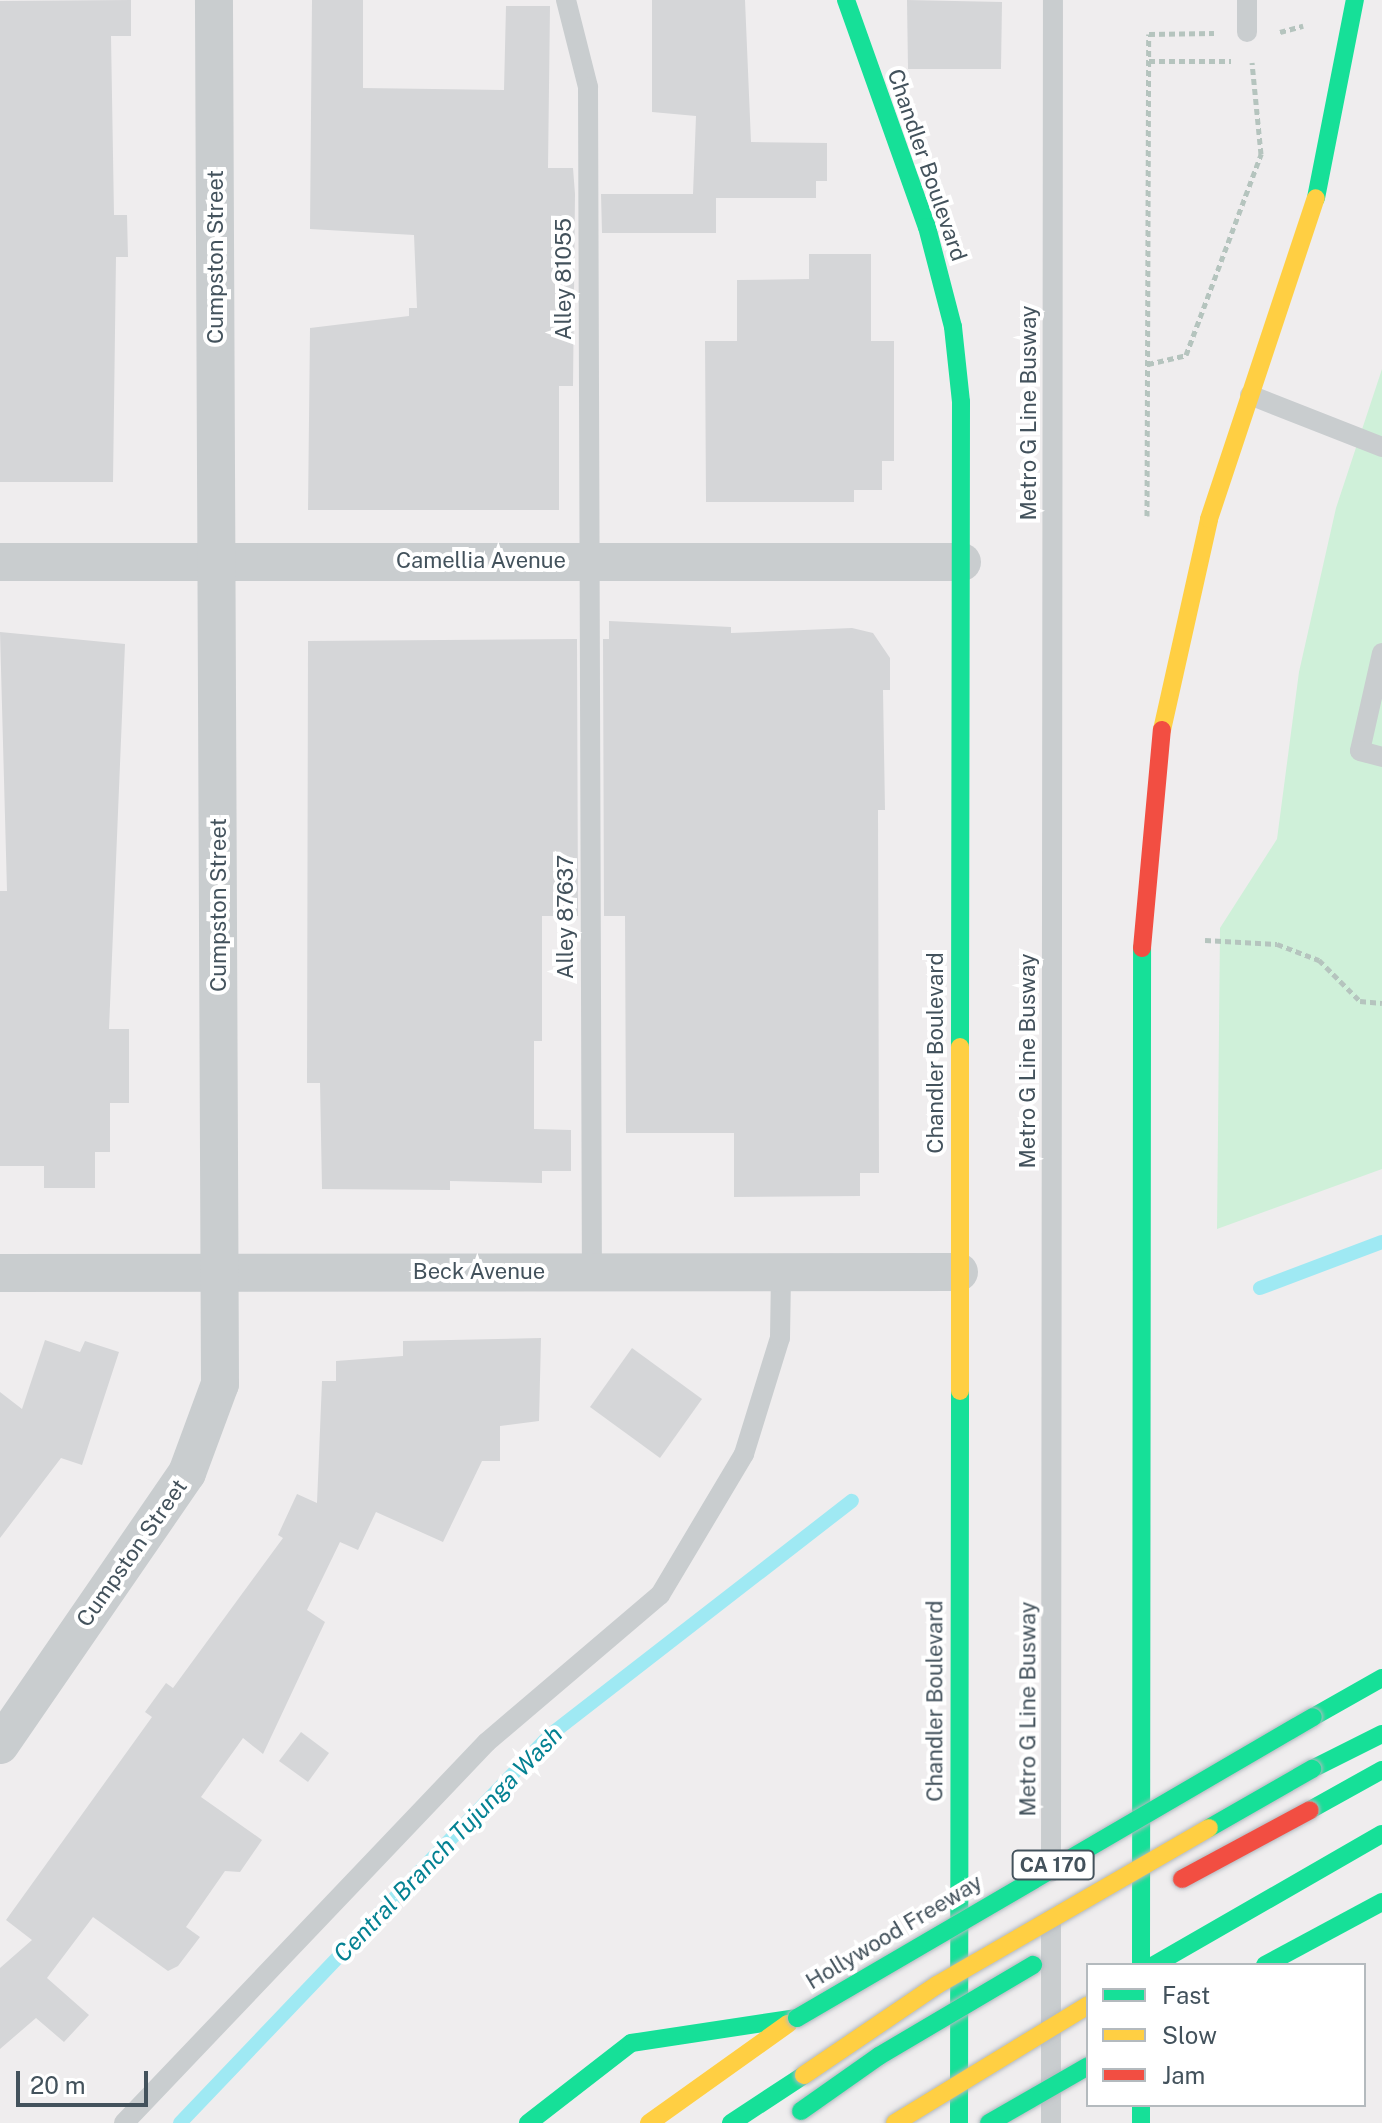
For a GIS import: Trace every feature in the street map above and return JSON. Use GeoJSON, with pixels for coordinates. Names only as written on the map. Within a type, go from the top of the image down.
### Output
{"type":"FeatureCollection","features":[{"type":"Feature","properties":{"kind":"main road","name":"Chandler Boulevard"},"geometry":{"type":"LineString","coordinates":[[846,0],[927,227],[953,327],[961,402],[959,2123]]}},
{"type":"Feature","properties":{"kind":"main road"},"geometry":{"type":"LineString","coordinates":[[1141,1963],[1142,917],[1157,751],[1182,616],[1250,395],[1315,205],[1355,0]]}},
{"type":"Feature","properties":{"kind":"main road","name":"Hollywood Freeway"},"geometry":{"type":"LineString","coordinates":[[649,2123],[797,2018],[1382,1678]]}},
{"type":"Feature","properties":{"kind":"main road"},"geometry":{"type":"LineString","coordinates":[[731,2123],[937,1985],[1312,1769],[1382,1734]]}},
{"type":"Feature","properties":{"kind":"main road"},"geometry":{"type":"LineString","coordinates":[[1120,1915],[1382,1770]]}},
{"type":"Feature","properties":{"kind":"main road"},"geometry":{"type":"LineString","coordinates":[[1157,1963],[1307,1872],[1382,1834]]}},
{"type":"Feature","properties":{"kind":"main road"},"geometry":{"type":"LineString","coordinates":[[1268,1963],[1382,1902]]}},
{"type":"Feature","properties":{"kind":"main road"},"geometry":{"type":"LineString","coordinates":[[784,2123],[879,2056],[1067,1945]]}},
{"type":"Feature","properties":{"kind":"main road"},"geometry":{"type":"LineString","coordinates":[[895,2123],[1086,2006]]}},
{"type":"Feature","properties":{"kind":"main road"},"geometry":{"type":"LineString","coordinates":[[528,2123],[631,2043],[797,2018]]}},
{"type":"Feature","properties":{"kind":"main road"},"geometry":{"type":"LineString","coordinates":[[989,2123],[1086,2067]]}},
{"type":"Feature","properties":{"kind":"street","name":"Cumpston Street"},"geometry":{"type":"LineString","coordinates":[[0,1745],[187,1473],[220,1384],[222,1274],[214,0]]}},
{"type":"Feature","properties":{"kind":"street","name":"Camellia Avenue"},"geometry":{"type":"LineString","coordinates":[[0,562],[962,562]]}},
{"type":"Feature","properties":{"kind":"street","name":"Beck Avenue"},"geometry":{"type":"LineString","coordinates":[[0,1273],[959,1272]]}},
{"type":"Feature","properties":{"kind":"lane","name":"Alley 81055"},"geometry":{"type":"LineString","coordinates":[[566,0],[588,87],[587,561]]}},
{"type":"Feature","properties":{"kind":"lane","name":"Metro G Line Busway"},"geometry":{"type":"LineString","coordinates":[[1051,2123],[1053,0]]}},
{"type":"Feature","properties":{"kind":"lane"},"geometry":{"type":"LineString","coordinates":[[1247,0],[1247,32]]}},
{"type":"Feature","properties":{"kind":"lane"},"geometry":{"type":"LineString","coordinates":[[1250,395],[1382,447]]}},
{"type":"Feature","properties":{"kind":"lane","name":"Alley 87637"},"geometry":{"type":"LineString","coordinates":[[587,561],[592,1272]]}},
{"type":"Feature","properties":{"kind":"lane"},"geometry":{"type":"LineString","coordinates":[[1382,653],[1360,751],[1382,757]]}},
{"type":"Feature","properties":{"kind":"lane"},"geometry":{"type":"LineString","coordinates":[[124,2123],[487,1742],[660,1595],[744,1454],[780,1338],[781,1273]]}},
{"type":"Feature","properties":{"kind":"path"},"geometry":{"type":"LineString","coordinates":[[1147,516],[1149,34],[1296,32]]}},
{"type":"Feature","properties":{"kind":"path"},"geometry":{"type":"LineString","coordinates":[[1148,364],[1186,355],[1261,154],[1252,60],[1149,61]]}},
{"type":"Feature","properties":{"kind":"path"},"geometry":{"type":"LineString","coordinates":[[1205,940],[1277,944],[1319,960],[1360,1001],[1382,1003]]}},
{"type":"Feature","properties":{"kind":"green space"},"geometry":{"type":"Polygon","coordinates":[[[1382,369],[1382,1169],[1217,1229],[1220,928],[1277,839],[1299,672],[1336,508],[1382,369]]]}},
{"type":"Feature","properties":{"kind":"building"},"geometry":{"type":"Polygon","coordinates":[[[131,0],[131,36],[111,36],[114,215],[127,215],[128,257],[116,257],[113,482],[0,482],[0,1],[131,0]]]}},
{"type":"Feature","properties":{"kind":"building"},"geometry":{"type":"Polygon","coordinates":[[[312,0],[363,0],[363,88],[504,90],[506,6],[550,6],[548,168],[573,168],[575,194],[573,386],[559,386],[559,510],[308,510],[310,328],[409,316],[409,308],[417,308],[414,235],[310,229],[312,0]]]}},
{"type":"Feature","properties":{"kind":"building"},"geometry":{"type":"Polygon","coordinates":[[[652,0],[745,0],[751,142],[827,143],[827,181],[816,181],[816,198],[716,198],[716,233],[602,233],[601,194],[693,194],[696,116],[652,112],[652,0]]]}},
{"type":"Feature","properties":{"kind":"building"},"geometry":{"type":"Polygon","coordinates":[[[907,0],[1002,2],[1001,69],[908,69],[907,0]]]}},
{"type":"Feature","properties":{"kind":"building"},"geometry":{"type":"Polygon","coordinates":[[[809,254],[871,254],[871,341],[894,341],[894,461],[882,461],[882,490],[854,490],[854,502],[706,502],[705,341],[737,341],[737,280],[809,279],[809,254]]]}},
{"type":"Feature","properties":{"kind":"building"},"geometry":{"type":"Polygon","coordinates":[[[609,621],[731,627],[731,633],[852,628],[873,633],[890,658],[890,690],[883,690],[885,810],[878,810],[879,1173],[860,1173],[860,1196],[734,1197],[734,1133],[626,1133],[625,916],[604,916],[603,639],[609,639],[609,621]]]}},
{"type":"Feature","properties":{"kind":"building"},"geometry":{"type":"Polygon","coordinates":[[[0,632],[125,644],[109,1029],[129,1029],[129,1103],[110,1103],[110,1152],[95,1152],[95,1188],[44,1188],[44,1166],[0,1166],[0,891],[7,891],[0,632]]]}},
{"type":"Feature","properties":{"kind":"building"},"geometry":{"type":"Polygon","coordinates":[[[577,639],[578,916],[542,916],[542,1041],[534,1041],[534,1129],[571,1130],[571,1171],[542,1171],[542,1183],[450,1181],[450,1190],[322,1189],[320,1083],[307,1083],[308,641],[577,639]]]}},
{"type":"Feature","properties":{"kind":"building"},"geometry":{"type":"Polygon","coordinates":[[[541,1338],[539,1421],[500,1426],[500,1461],[482,1461],[443,1542],[376,1512],[358,1550],[340,1542],[307,1610],[325,1622],[263,1754],[243,1738],[201,1797],[262,1840],[240,1872],[225,1871],[186,1927],[200,1937],[178,1966],[168,1971],[93,1917],[47,1978],[89,2015],[64,2042],[36,2018],[0,2049],[0,1968],[32,1940],[6,1920],[152,1717],[145,1712],[166,1683],[173,1688],[283,1538],[278,1535],[297,1494],[317,1503],[322,1381],[336,1381],[336,1361],[403,1356],[403,1341],[541,1338]]]}},
{"type":"Feature","properties":{"kind":"building"},"geometry":{"type":"Polygon","coordinates":[[[45,1340],[80,1352],[85,1341],[119,1352],[82,1465],[61,1458],[0,1538],[0,1392],[22,1409],[45,1340]]]}},
{"type":"Feature","properties":{"kind":"building"},"geometry":{"type":"Polygon","coordinates":[[[632,1348],[702,1399],[660,1458],[590,1407],[632,1348]]]}},
{"type":"Feature","properties":{"kind":"building"},"geometry":{"type":"Polygon","coordinates":[[[301,1732],[329,1753],[308,1782],[279,1761],[301,1732]]]}},
{"type":"Feature","properties":{"kind":"waterway","name":"Central Branch Tujunga Wash"},"geometry":{"type":"LineString","coordinates":[[1260,1288],[1382,1242]]}},
{"type":"Feature","properties":{"kind":"waterway","name":"Central Branch Tujunga Wash"},"geometry":{"type":"LineString","coordinates":[[180,2123],[550,1735],[852,1501]]}},
{"type":"Feature","properties":{"kind":"traffic: fast"},"geometry":{"type":"LineString","coordinates":[[846,0],[927,227],[953,327],[961,402],[960,1047]]}},
{"type":"Feature","properties":{"kind":"traffic: fast"},"geometry":{"type":"LineString","coordinates":[[1316,198],[1355,0]]}},
{"type":"Feature","properties":{"kind":"traffic: fast"},"geometry":{"type":"LineString","coordinates":[[1141,1963],[1142,948]]}},
{"type":"Feature","properties":{"kind":"traffic: fast"},"geometry":{"type":"LineString","coordinates":[[959,2123],[960,1391]]}},
{"type":"Feature","properties":{"kind":"traffic: fast"},"geometry":{"type":"LineString","coordinates":[[1313,1717],[1382,1678]]}},
{"type":"Feature","properties":{"kind":"traffic: fast"},"geometry":{"type":"LineString","coordinates":[[797,2018],[1313,1717]]}},
{"type":"Feature","properties":{"kind":"traffic: fast"},"geometry":{"type":"LineString","coordinates":[[1312,1769],[1382,1734]]}},
{"type":"Feature","properties":{"kind":"traffic: fast"},"geometry":{"type":"LineString","coordinates":[[1209,1828],[1312,1769]]}},
{"type":"Feature","properties":{"kind":"traffic: fast"},"geometry":{"type":"LineString","coordinates":[[1310,1810],[1382,1770]]}},
{"type":"Feature","properties":{"kind":"traffic: fast"},"geometry":{"type":"LineString","coordinates":[[1157,1963],[1382,1834]]}},
{"type":"Feature","properties":{"kind":"traffic: fast"},"geometry":{"type":"LineString","coordinates":[[1269,1963],[1382,1902]]}},
{"type":"Feature","properties":{"kind":"traffic: fast"},"geometry":{"type":"LineString","coordinates":[[801,2111],[879,2056],[1033,1965]]}},
{"type":"Feature","properties":{"kind":"traffic: fast"},"geometry":{"type":"LineString","coordinates":[[528,2123],[631,2043],[797,2018]]}},
{"type":"Feature","properties":{"kind":"traffic: fast"},"geometry":{"type":"LineString","coordinates":[[989,2123],[1086,2067]]}},
{"type":"Feature","properties":{"kind":"traffic: fast"},"geometry":{"type":"LineString","coordinates":[[731,2123],[804,2075]]}},
{"type":"Feature","properties":{"kind":"traffic: fast"},"geometry":{"type":"LineString","coordinates":[[1141,2107],[1141,2123]]}},
{"type":"Feature","properties":{"kind":"traffic: slow"},"geometry":{"type":"LineString","coordinates":[[1162,730],[1209,519],[1316,198]]}},
{"type":"Feature","properties":{"kind":"traffic: slow"},"geometry":{"type":"LineString","coordinates":[[960,1047],[960,1391]]}},
{"type":"Feature","properties":{"kind":"traffic: slow"},"geometry":{"type":"LineString","coordinates":[[804,2075],[937,1985],[1209,1828]]}},
{"type":"Feature","properties":{"kind":"traffic: slow"},"geometry":{"type":"LineString","coordinates":[[895,2123],[1086,2006]]}},
{"type":"Feature","properties":{"kind":"traffic: slow"},"geometry":{"type":"LineString","coordinates":[[649,2123],[788,2024]]}},
{"type":"Feature","properties":{"kind":"traffic: jam"},"geometry":{"type":"LineString","coordinates":[[1142,948],[1162,730]]}},
{"type":"Feature","properties":{"kind":"traffic: jam"},"geometry":{"type":"LineString","coordinates":[[1182,1879],[1310,1810]]}}]}
